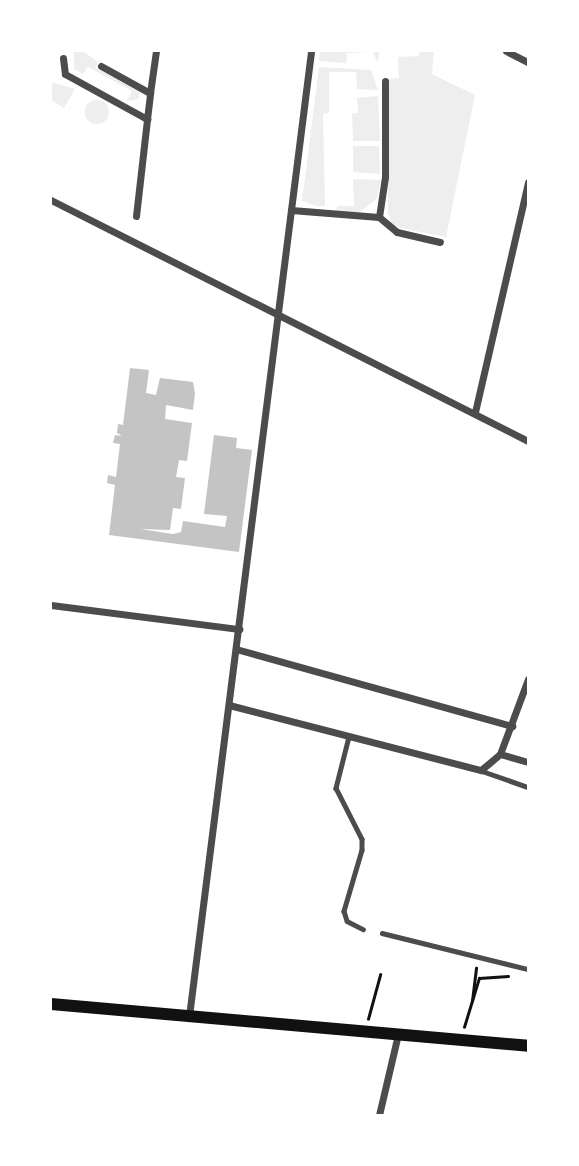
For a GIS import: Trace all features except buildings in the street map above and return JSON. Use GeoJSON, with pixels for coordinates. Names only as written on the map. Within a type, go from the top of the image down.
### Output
{"type":"FeatureCollection","features":[{"type":"Feature","properties":{"kind":"main road"},"geometry":{"type":"LineString","coordinates":[[51,1004],[528,1046]]}},
{"type":"Feature","properties":{"kind":"street"},"geometry":{"type":"LineString","coordinates":[[136,216],[156,51]]}},
{"type":"Feature","properties":{"kind":"street"},"geometry":{"type":"LineString","coordinates":[[188,1017],[311,51]]}},
{"type":"Feature","properties":{"kind":"street"},"geometry":{"type":"LineString","coordinates":[[506,51],[528,62]]}},
{"type":"Feature","properties":{"kind":"street"},"geometry":{"type":"LineString","coordinates":[[62,58],[65,74],[147,119]]}},
{"type":"Feature","properties":{"kind":"street"},"geometry":{"type":"LineString","coordinates":[[101,66],[150,93]]}},
{"type":"Feature","properties":{"kind":"street"},"geometry":{"type":"LineString","coordinates":[[379,217],[385,177],[385,81]]}},
{"type":"Feature","properties":{"kind":"street"},"geometry":{"type":"LineString","coordinates":[[475,412],[528,182]]}},
{"type":"Feature","properties":{"kind":"street"},"geometry":{"type":"LineString","coordinates":[[51,200],[528,441]]}},
{"type":"Feature","properties":{"kind":"street"},"geometry":{"type":"LineString","coordinates":[[291,210],[379,217],[397,232],[440,242]]}},
{"type":"Feature","properties":{"kind":"street"},"geometry":{"type":"LineString","coordinates":[[51,605],[239,629]]}},
{"type":"Feature","properties":{"kind":"street"},"geometry":{"type":"LineString","coordinates":[[236,649],[512,726]]}},
{"type":"Feature","properties":{"kind":"street"},"geometry":{"type":"LineString","coordinates":[[229,705],[481,770],[500,754],[528,678]]}},
{"type":"Feature","properties":{"kind":"street"},"geometry":{"type":"LineString","coordinates":[[500,754],[528,762]]}},
{"type":"Feature","properties":{"kind":"street"},"geometry":{"type":"LineString","coordinates":[[379,1115],[399,1033]]}},
{"type":"Feature","properties":{"kind":"lane"},"geometry":{"type":"LineString","coordinates":[[349,737],[336,788],[362,839],[362,849],[344,911],[347,921],[363,929]]}},
{"type":"Feature","properties":{"kind":"lane"},"geometry":{"type":"LineString","coordinates":[[481,770],[528,788]]}},
{"type":"Feature","properties":{"kind":"lane"},"geometry":{"type":"LineString","coordinates":[[382,933],[526,969]]}},
{"type":"Feature","properties":{"kind":"path"},"geometry":{"type":"LineString","coordinates":[[472,1002],[478,957]]}},
{"type":"Feature","properties":{"kind":"path"},"geometry":{"type":"LineString","coordinates":[[461,1040],[479,978],[519,976],[526,969]]}},
{"type":"Feature","properties":{"kind":"path"},"geometry":{"type":"LineString","coordinates":[[365,1031],[380,975]]}},
{"type":"Feature","properties":{"kind":"shaded area"},"geometry":{"type":"Polygon","coordinates":[[[74,51],[83,51],[98,62],[95,68],[140,91],[139,99],[127,101],[132,91],[88,67],[83,74],[74,69],[74,51]]]}},
{"type":"Feature","properties":{"kind":"shaded area"},"geometry":{"type":"Polygon","coordinates":[[[320,51],[379,51],[379,57],[377,62],[373,52],[347,53],[346,63],[319,61],[320,51]]]}},
{"type":"Feature","properties":{"kind":"shaded area"},"geometry":{"type":"Polygon","coordinates":[[[419,51],[434,51],[432,74],[475,95],[446,237],[400,228],[391,223],[388,213],[387,79],[399,78],[398,57],[419,56],[419,51]]]}},
{"type":"Feature","properties":{"kind":"shaded area"},"geometry":{"type":"Polygon","coordinates":[[[319,67],[371,70],[378,90],[357,89],[356,72],[329,72],[329,113],[323,114],[325,206],[302,201],[319,67]]]}},
{"type":"Feature","properties":{"kind":"shaded area"},"geometry":{"type":"Polygon","coordinates":[[[51,82],[75,89],[64,108],[51,100],[51,82]]]}},
{"type":"Feature","properties":{"kind":"shaded area"},"geometry":{"type":"Polygon","coordinates":[[[378,96],[380,141],[353,141],[352,113],[358,113],[357,98],[378,96]]]}},
{"type":"Feature","properties":{"kind":"shaded area"},"geometry":{"type":"Polygon","coordinates":[[[97,100],[106,103],[109,112],[106,121],[97,124],[88,121],[85,112],[88,103],[97,100]]]}},
{"type":"Feature","properties":{"kind":"shaded area"},"geometry":{"type":"Polygon","coordinates":[[[353,146],[379,146],[380,174],[353,172],[353,146]]]}},
{"type":"Feature","properties":{"kind":"shaded area"},"geometry":{"type":"Polygon","coordinates":[[[353,179],[381,180],[377,198],[359,213],[336,212],[337,206],[354,206],[353,179]]]}}]}
